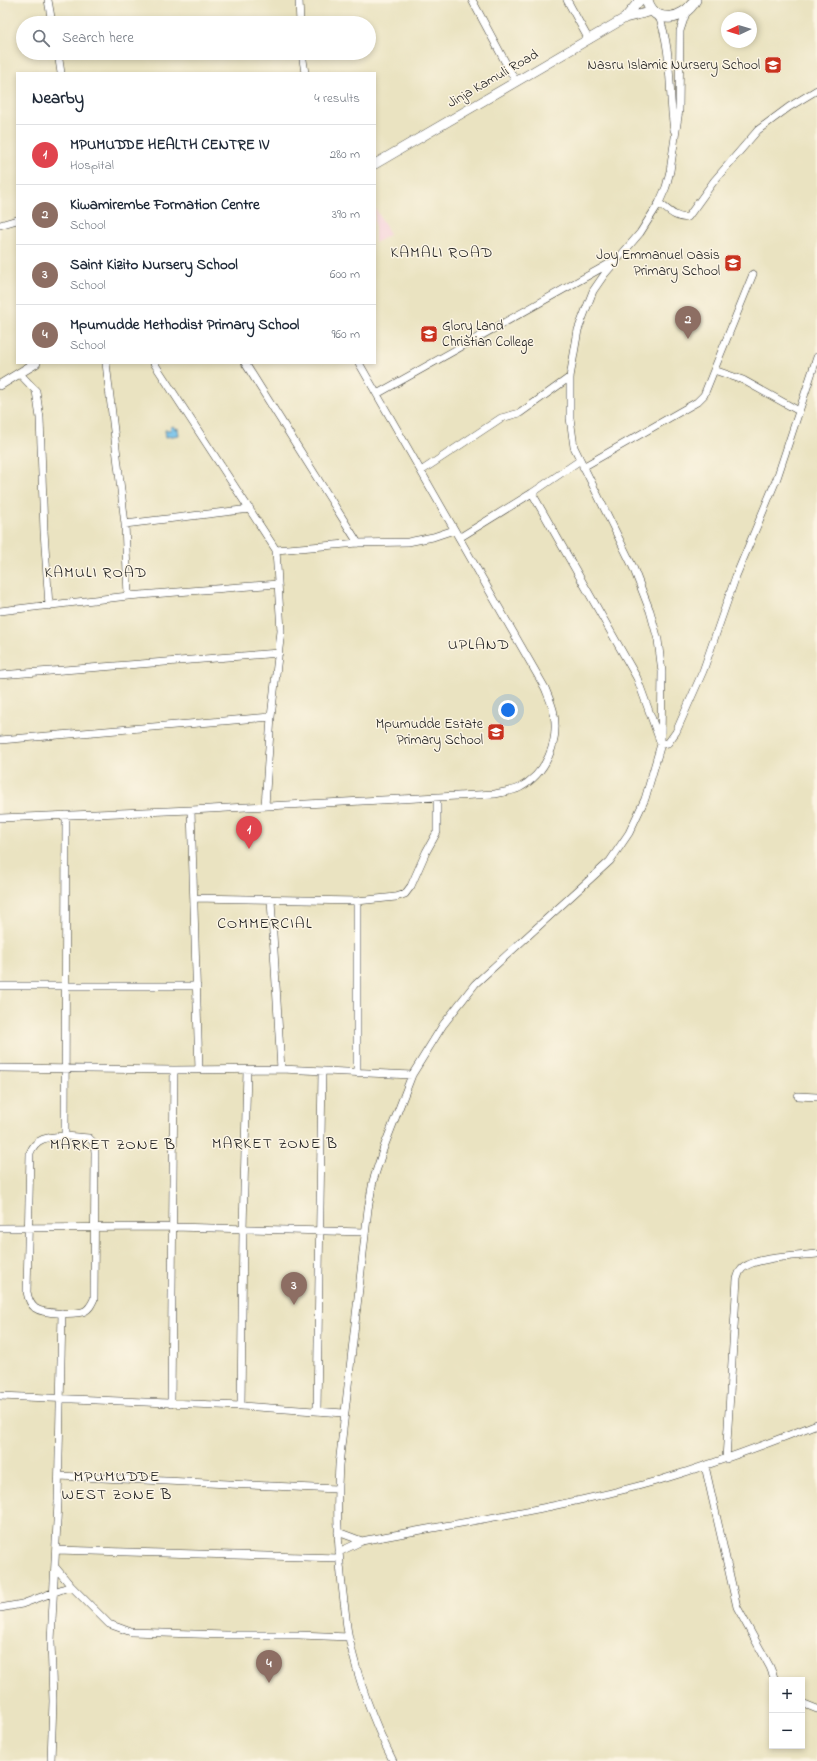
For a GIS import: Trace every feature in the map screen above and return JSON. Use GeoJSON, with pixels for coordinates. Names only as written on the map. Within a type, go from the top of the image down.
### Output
{"type":"FeatureCollection","features":[{"type":"Feature","properties":{"kind":"highway"},"geometry":{"type":"LineString","coordinates":[[647,0],[656,12],[668,17],[678,17],[703,0]]}},
{"type":"Feature","properties":{"kind":"main road","name":"Jinja Kamuli Road"},"geometry":{"type":"LineString","coordinates":[[626,18],[640,0]]}},
{"type":"Feature","properties":{"kind":"main road","name":"Jinja Kamuli Road"},"geometry":{"type":"LineString","coordinates":[[376,163],[626,18],[656,12]]}},
{"type":"Feature","properties":{"kind":"main road"},"geometry":{"type":"LineString","coordinates":[[0,386],[35,364]]}},
{"type":"Feature","properties":{"kind":"street"},"geometry":{"type":"LineString","coordinates":[[48,0],[51,16]]}},
{"type":"Feature","properties":{"kind":"street"},"geometry":{"type":"LineString","coordinates":[[299,0],[300,16]]}},
{"type":"Feature","properties":{"kind":"street"},"geometry":{"type":"LineString","coordinates":[[472,0],[516,82]]}},
{"type":"Feature","properties":{"kind":"street"},"geometry":{"type":"LineString","coordinates":[[566,0],[590,40]]}},
{"type":"Feature","properties":{"kind":"street"},"geometry":{"type":"LineString","coordinates":[[393,1761],[381,1738],[367,1698],[349,1637],[339,1555],[338,1532],[337,1489],[344,1413],[373,1181],[384,1147],[412,1075],[443,1025],[475,984],[610,861],[630,833],[645,799],[661,744],[662,672],[658,640],[650,611],[624,547],[581,464],[574,447],[572,434],[570,377],[578,330],[593,291],[617,259],[640,233],[659,203],[670,171],[679,110],[680,31],[691,7]]}},
{"type":"Feature","properties":{"kind":"street"},"geometry":{"type":"LineString","coordinates":[[656,12],[665,31],[668,49],[671,110],[675,138]]}},
{"type":"Feature","properties":{"kind":"street"},"geometry":{"type":"LineString","coordinates":[[59,60],[61,72]]}},
{"type":"Feature","properties":{"kind":"street"},"geometry":{"type":"LineString","coordinates":[[303,60],[305,72]]}},
{"type":"Feature","properties":{"kind":"street"},"geometry":{"type":"LineString","coordinates":[[659,203],[678,217],[688,217],[714,181],[758,130],[789,106],[817,90]]}},
{"type":"Feature","properties":{"kind":"street"},"geometry":{"type":"LineString","coordinates":[[0,225],[16,220]]}},
{"type":"Feature","properties":{"kind":"street"},"geometry":{"type":"LineString","coordinates":[[377,394],[617,259]]}},
{"type":"Feature","properties":{"kind":"street"},"geometry":{"type":"LineString","coordinates":[[459,538],[581,464],[697,402],[704,395],[753,274]]}},
{"type":"Feature","properties":{"kind":"street"},"geometry":{"type":"LineString","coordinates":[[661,744],[668,743],[672,739],[703,671],[736,576],[776,478],[817,357]]}},
{"type":"Feature","properties":{"kind":"street"},"geometry":{"type":"LineString","coordinates":[[106,364],[125,524],[128,596]]}},
{"type":"Feature","properties":{"kind":"street"},"geometry":{"type":"LineString","coordinates":[[155,364],[276,550],[281,632],[271,717],[265,806]]}},
{"type":"Feature","properties":{"kind":"street"},"geometry":{"type":"LineString","coordinates":[[246,364],[358,543]]}},
{"type":"Feature","properties":{"kind":"street"},"geometry":{"type":"LineString","coordinates":[[0,818],[191,810],[495,794],[519,788],[537,776],[548,758],[556,737],[554,713],[545,688],[360,364]]}},
{"type":"Feature","properties":{"kind":"street"},"geometry":{"type":"LineString","coordinates":[[714,370],[743,380],[799,411]]}},
{"type":"Feature","properties":{"kind":"street"},"geometry":{"type":"LineString","coordinates":[[20,374],[36,391],[40,418],[44,531],[50,606]]}},
{"type":"Feature","properties":{"kind":"street"},"geometry":{"type":"LineString","coordinates":[[421,471],[501,418],[520,413],[570,377]]}},
{"type":"Feature","properties":{"kind":"street"},"geometry":{"type":"LineString","coordinates":[[532,494],[637,678],[661,744]]}},
{"type":"Feature","properties":{"kind":"street"},"geometry":{"type":"LineString","coordinates":[[125,524],[250,509]]}},
{"type":"Feature","properties":{"kind":"street"},"geometry":{"type":"LineString","coordinates":[[276,550],[358,543],[421,540],[454,530]]}},
{"type":"Feature","properties":{"kind":"street"},"geometry":{"type":"LineString","coordinates":[[0,611],[128,596],[278,584]]}},
{"type":"Feature","properties":{"kind":"street"},"geometry":{"type":"LineString","coordinates":[[0,675],[279,653]]}},
{"type":"Feature","properties":{"kind":"street"},"geometry":{"type":"LineString","coordinates":[[0,740],[271,717]]}},
{"type":"Feature","properties":{"kind":"street"},"geometry":{"type":"LineString","coordinates":[[194,898],[357,901],[396,897],[405,894],[437,832],[437,798]]}},
{"type":"Feature","properties":{"kind":"street"},"geometry":{"type":"LineString","coordinates":[[191,810],[199,1070]]}},
{"type":"Feature","properties":{"kind":"street"},"geometry":{"type":"LineString","coordinates":[[65,1136],[66,815]]}},
{"type":"Feature","properties":{"kind":"street"},"geometry":{"type":"LineString","coordinates":[[271,900],[281,1069]]}},
{"type":"Feature","properties":{"kind":"street"},"geometry":{"type":"LineString","coordinates":[[357,901],[357,1073]]}},
{"type":"Feature","properties":{"kind":"street"},"geometry":{"type":"LineString","coordinates":[[0,986],[197,986]]}},
{"type":"Feature","properties":{"kind":"street"},"geometry":{"type":"LineString","coordinates":[[0,1068],[174,1070],[281,1069],[412,1075]]}},
{"type":"Feature","properties":{"kind":"street"},"geometry":{"type":"LineString","coordinates":[[171,1404],[174,1070]]}},
{"type":"Feature","properties":{"kind":"street"},"geometry":{"type":"LineString","coordinates":[[241,1406],[247,1070]]}},
{"type":"Feature","properties":{"kind":"street"},"geometry":{"type":"LineString","coordinates":[[317,1411],[322,1071]]}},
{"type":"Feature","properties":{"kind":"street"},"geometry":{"type":"LineString","coordinates":[[798,1096],[817,1097]]}},
{"type":"Feature","properties":{"kind":"street"},"geometry":{"type":"LineString","coordinates":[[65,1136],[89,1138],[94,1143],[95,1227],[94,1299],[90,1307],[83,1312],[62,1313],[43,1312],[35,1308],[30,1301],[27,1292],[27,1228],[30,1153],[37,1141],[43,1138],[65,1136]]}},
{"type":"Feature","properties":{"kind":"street"},"geometry":{"type":"LineString","coordinates":[[0,1228],[173,1227],[366,1232]]}},
{"type":"Feature","properties":{"kind":"street"},"geometry":{"type":"LineString","coordinates":[[726,1459],[737,1279],[741,1270],[747,1265],[759,1261],[817,1254]]}},
{"type":"Feature","properties":{"kind":"street"},"geometry":{"type":"LineString","coordinates":[[51,1761],[53,1701],[50,1641],[56,1568],[62,1313]]}},
{"type":"Feature","properties":{"kind":"street"},"geometry":{"type":"LineString","coordinates":[[0,1396],[241,1406],[344,1413]]}},
{"type":"Feature","properties":{"kind":"street"},"geometry":{"type":"LineString","coordinates":[[56,1550],[339,1555],[362,1541],[593,1497],[659,1480],[726,1459],[817,1424]]}},
{"type":"Feature","properties":{"kind":"street"},"geometry":{"type":"LineString","coordinates":[[705,1466],[737,1607],[770,1667],[774,1677]]}},
{"type":"Feature","properties":{"kind":"street"},"geometry":{"type":"LineString","coordinates":[[59,1476],[337,1489]]}},
{"type":"Feature","properties":{"kind":"street"},"geometry":{"type":"LineString","coordinates":[[338,1532],[362,1541]]}},
{"type":"Feature","properties":{"kind":"street"},"geometry":{"type":"LineString","coordinates":[[56,1568],[71,1586],[109,1624],[131,1632],[226,1635],[299,1634],[349,1637]]}},
{"type":"Feature","properties":{"kind":"street"},"geometry":{"type":"LineString","coordinates":[[0,1608],[22,1604],[53,1591],[71,1586]]}},
{"type":"Feature","properties":{"kind":"street"},"geometry":{"type":"LineString","coordinates":[[805,1704],[817,1709]]}},
{"type":"Feature","properties":{"kind":"shaded area"},"geometry":{"type":"Polygon","coordinates":[[[376,210],[390,234],[376,242],[376,210]]]}},
{"type":"Feature","properties":{"kind":"water"},"geometry":{"type":"Polygon","coordinates":[[[174,426],[175,429],[178,428],[179,435],[166,437],[165,430],[170,430],[171,427],[174,426]]]}},
{"type":"Feature","properties":{"kind":"place","name":"Nasru Islamic Nursery School"},"geometry":{"type":"Point","coordinates":[773,65]}},
{"type":"Feature","properties":{"kind":"place","name":"Joy Emmanuel Oasis Primary School"},"geometry":{"type":"Point","coordinates":[733,263]}},
{"type":"Feature","properties":{"kind":"place","name":"Glory Land Christian College"},"geometry":{"type":"Point","coordinates":[429,334]}},
{"type":"Feature","properties":{"kind":"place","name":"Kiwamirembe Formation Centre"},"geometry":{"type":"Point","coordinates":[688,339]}},
{"type":"Feature","properties":{"kind":"place","name":"Mpumudde Estate Primary School"},"geometry":{"type":"Point","coordinates":[496,732]}},
{"type":"Feature","properties":{"kind":"place","name":"MPUMUDDE HEALTH CENTRE IV"},"geometry":{"type":"Point","coordinates":[249,849]}},
{"type":"Feature","properties":{"kind":"place","name":"Saint Kizito Nursery School"},"geometry":{"type":"Point","coordinates":[294,1305]}},
{"type":"Feature","properties":{"kind":"place","name":"Mpumudde Methodist Primary School"},"geometry":{"type":"Point","coordinates":[269,1683]}},
{"type":"Feature","properties":{"kind":"district","name":"KAMALI ROAD"},"geometry":{"type":"Point","coordinates":[442,253]}},
{"type":"Feature","properties":{"kind":"district","name":"KAMULI ROAD"},"geometry":{"type":"Point","coordinates":[96,573]}},
{"type":"Feature","properties":{"kind":"district","name":"UPLAND"},"geometry":{"type":"Point","coordinates":[479,645]}},
{"type":"Feature","properties":{"kind":"district","name":"COMMERCIAL"},"geometry":{"type":"Point","coordinates":[265,924]}},
{"type":"Feature","properties":{"kind":"district","name":"MARKET ZONE B"},"geometry":{"type":"Point","coordinates":[275,1144]}},
{"type":"Feature","properties":{"kind":"district","name":"MARKET ZONE B"},"geometry":{"type":"Point","coordinates":[113,1145]}},
{"type":"Feature","properties":{"kind":"district","name":"MPUMUDDE WEST ZONE B"},"geometry":{"type":"Point","coordinates":[117,1486]}}]}
